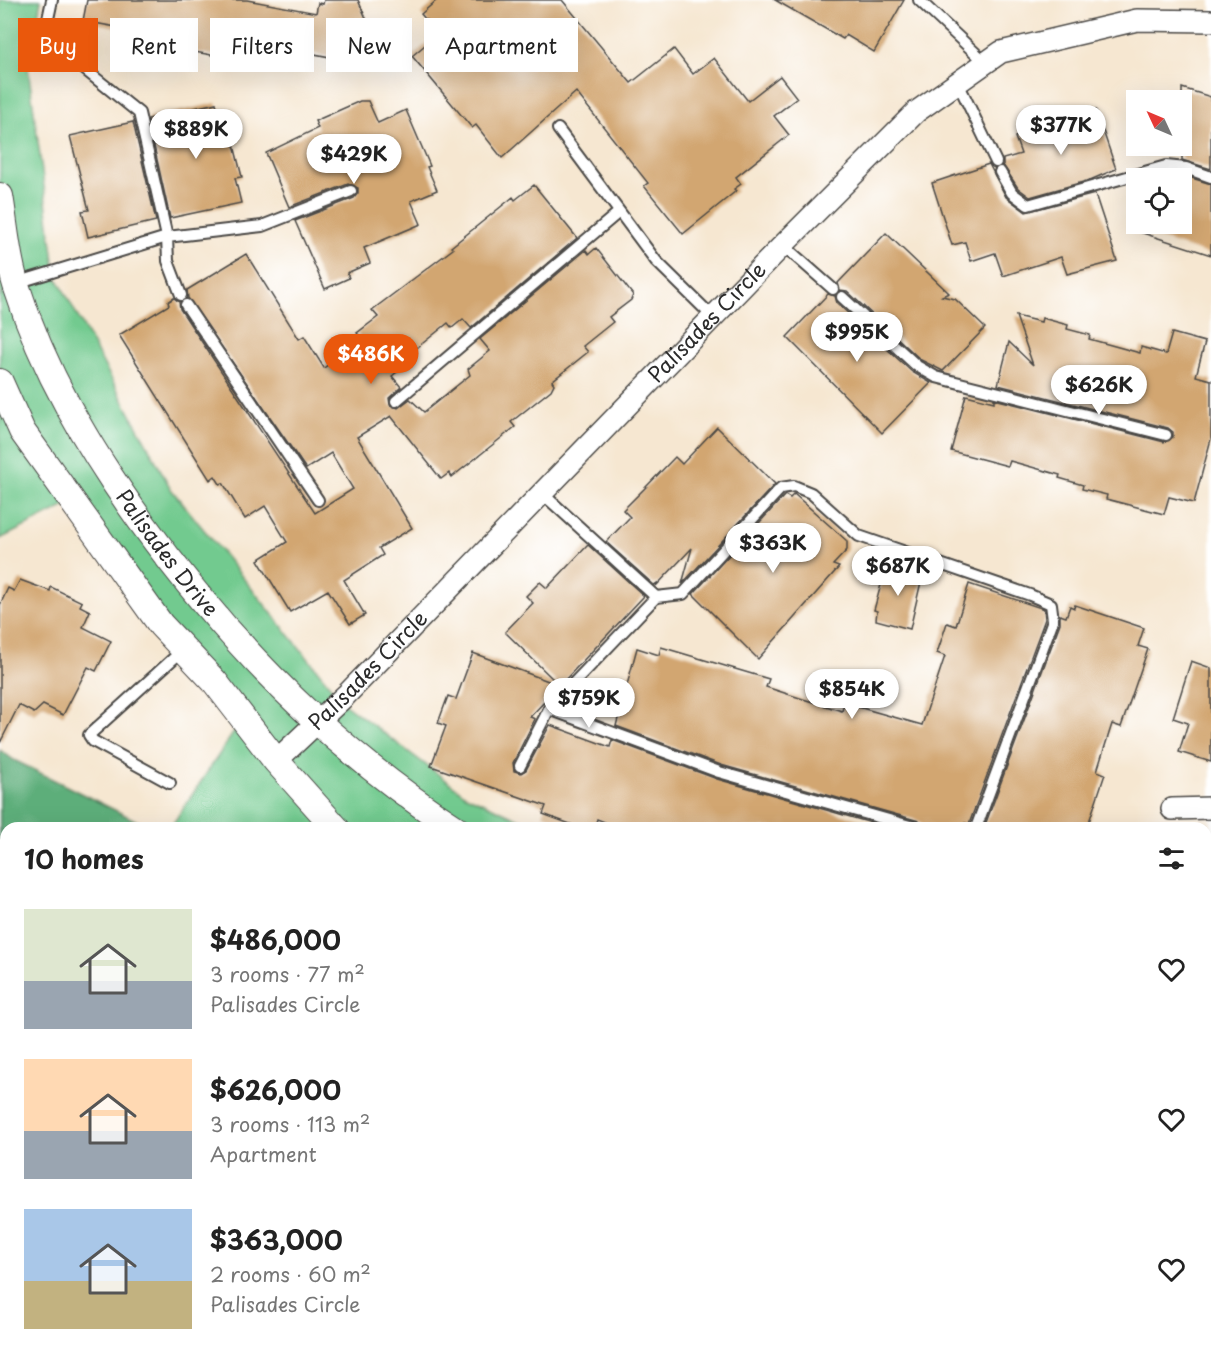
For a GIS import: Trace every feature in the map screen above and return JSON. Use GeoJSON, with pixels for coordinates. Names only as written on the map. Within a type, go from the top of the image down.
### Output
{"type":"FeatureCollection","features":[{"type":"Feature","properties":{"kind":"street","name":"Palisades Circle"},"geometry":{"type":"LineString","coordinates":[[276,760],[320,721],[783,245],[916,112],[1001,52],[1137,20],[1211,21]]}},
{"type":"Feature","properties":{"kind":"street","name":"Palisades Drive"},"geometry":{"type":"LineString","coordinates":[[0,196],[8,286],[72,414],[105,470],[173,566],[212,615],[278,687],[402,790],[447,822]]}},
{"type":"Feature","properties":{"kind":"street"},"geometry":{"type":"LineString","coordinates":[[0,382],[22,430],[161,625],[215,682],[276,760],[331,822]]}},
{"type":"Feature","properties":{"kind":"street"},"geometry":{"type":"LineString","coordinates":[[1172,809],[1211,808]]}},
{"type":"Feature","properties":{"kind":"lane"},"geometry":{"type":"LineString","coordinates":[[52,0],[45,33],[63,52],[139,113],[167,237],[168,261],[181,294]]}},
{"type":"Feature","properties":{"kind":"lane"},"geometry":{"type":"LineString","coordinates":[[919,0],[986,63]]}},
{"type":"Feature","properties":{"kind":"lane"},"geometry":{"type":"LineString","coordinates":[[958,83],[1012,193],[1028,205],[1166,166],[1186,168],[1211,177]]}},
{"type":"Feature","properties":{"kind":"lane"},"geometry":{"type":"LineString","coordinates":[[558,129],[656,261],[714,318]]}},
{"type":"Feature","properties":{"kind":"lane"},"geometry":{"type":"LineString","coordinates":[[8,286],[167,237],[262,226],[351,191]]}},
{"type":"Feature","properties":{"kind":"lane"},"geometry":{"type":"LineString","coordinates":[[396,401],[619,212]]}},
{"type":"Feature","properties":{"kind":"lane"},"geometry":{"type":"LineString","coordinates":[[783,245],[833,289]]}},
{"type":"Feature","properties":{"kind":"lane"},"geometry":{"type":"LineString","coordinates":[[842,297],[917,366],[936,376],[1166,435]]}},
{"type":"Feature","properties":{"kind":"lane"},"geometry":{"type":"LineString","coordinates":[[186,305],[318,500]]}},
{"type":"Feature","properties":{"kind":"lane"},"geometry":{"type":"LineString","coordinates":[[520,766],[549,709],[656,597],[682,594],[781,488],[794,486],[811,494],[859,536],[1051,604],[1053,620],[978,822]]}},
{"type":"Feature","properties":{"kind":"lane"},"geometry":{"type":"LineString","coordinates":[[543,494],[656,597]]}},
{"type":"Feature","properties":{"kind":"lane"},"geometry":{"type":"LineString","coordinates":[[170,783],[93,741],[89,735],[184,648]]}},
{"type":"Feature","properties":{"kind":"lane"},"geometry":{"type":"LineString","coordinates":[[549,709],[719,772],[896,822]]}},
{"type":"Feature","properties":{"kind":"green space"},"geometry":{"type":"Polygon","coordinates":[[[0,0],[41,0],[38,18],[18,18],[18,72],[29,72],[56,276],[171,489],[345,704],[466,795],[526,822],[174,822],[238,726],[68,505],[0,539],[0,296],[46,280],[0,294],[0,0]]]}},
{"type":"Feature","properties":{"kind":"green space"},"geometry":{"type":"Polygon","coordinates":[[[0,750],[14,760],[139,822],[0,822],[0,750]]]}},
{"type":"Feature","properties":{"kind":"green space"},"geometry":{"type":"Polygon","coordinates":[[[0,761],[5,822],[0,822],[0,761]]]}},
{"type":"Feature","properties":{"kind":"building"},"geometry":{"type":"Polygon","coordinates":[[[87,0],[247,0],[316,13],[318,3],[323,4],[324,0],[358,0],[366,18],[326,18],[326,56],[314,54],[314,18],[210,18],[210,55],[198,53],[198,18],[110,18],[110,26],[98,24],[98,18],[84,18],[87,0]]]}},
{"type":"Feature","properties":{"kind":"building"},"geometry":{"type":"Polygon","coordinates":[[[437,0],[562,0],[577,18],[424,18],[421,14],[437,0]]]}},
{"type":"Feature","properties":{"kind":"building"},"geometry":{"type":"Polygon","coordinates":[[[775,0],[904,0],[874,52],[846,35],[843,39],[775,0]]]}},
{"type":"Feature","properties":{"kind":"building"},"geometry":{"type":"Polygon","coordinates":[[[578,19],[631,83],[674,49],[693,74],[714,58],[748,101],[780,76],[797,98],[774,116],[789,135],[736,177],[741,184],[734,189],[736,191],[683,234],[644,186],[648,183],[576,92],[502,158],[476,125],[472,128],[425,72],[578,72],[578,19]]]}},
{"type":"Feature","properties":{"kind":"building"},"geometry":{"type":"Polygon","coordinates":[[[424,46],[424,70],[412,56],[424,46]]]}},
{"type":"Feature","properties":{"kind":"building"},"geometry":{"type":"Polygon","coordinates":[[[1192,91],[1211,97],[1211,169],[1182,160],[1182,156],[1192,156],[1192,91]]]}},
{"type":"Feature","properties":{"kind":"building"},"geometry":{"type":"Polygon","coordinates":[[[360,101],[368,101],[378,123],[406,110],[430,166],[427,167],[437,190],[411,201],[421,224],[364,248],[370,263],[347,273],[349,278],[325,289],[295,221],[354,198],[358,193],[358,188],[348,184],[289,207],[266,153],[318,128],[315,121],[360,101]]]}},
{"type":"Feature","properties":{"kind":"building"},"geometry":{"type":"Polygon","coordinates":[[[216,103],[218,110],[221,110],[225,126],[229,125],[242,177],[235,178],[241,203],[170,218],[148,119],[216,103]]]}},
{"type":"Feature","properties":{"kind":"building"},"geometry":{"type":"Polygon","coordinates":[[[1096,110],[1116,169],[1090,180],[1030,197],[1018,188],[1003,165],[1003,159],[1021,154],[1015,137],[1096,110]]]}},
{"type":"Feature","properties":{"kind":"building"},"geometry":{"type":"Polygon","coordinates":[[[133,122],[156,221],[88,237],[82,211],[89,210],[70,136],[133,122]]]}},
{"type":"Feature","properties":{"kind":"building"},"geometry":{"type":"Polygon","coordinates":[[[989,164],[1006,197],[1026,212],[1095,194],[1117,261],[1067,274],[1061,257],[1003,276],[995,253],[971,261],[965,242],[952,245],[932,183],[989,164]]]}},
{"type":"Feature","properties":{"kind":"building"},"geometry":{"type":"Polygon","coordinates":[[[1192,178],[1211,184],[1211,255],[1146,234],[1192,234],[1192,178]]]}},
{"type":"Feature","properties":{"kind":"building"},"geometry":{"type":"Polygon","coordinates":[[[534,185],[577,238],[471,328],[463,319],[452,328],[448,323],[408,355],[412,360],[392,376],[401,387],[389,398],[390,405],[398,408],[410,399],[424,412],[470,375],[468,369],[490,351],[480,339],[586,250],[589,254],[596,248],[633,295],[631,300],[609,317],[613,322],[583,346],[588,352],[552,381],[554,384],[551,390],[511,422],[515,427],[452,477],[449,473],[441,479],[391,416],[357,437],[412,528],[379,548],[383,555],[344,580],[365,615],[350,624],[328,590],[290,612],[258,560],[287,542],[265,506],[245,519],[223,483],[220,484],[215,476],[210,480],[119,335],[169,305],[168,302],[174,298],[179,302],[180,309],[315,513],[353,489],[331,453],[306,469],[188,298],[187,290],[246,254],[299,339],[304,336],[324,368],[361,338],[357,333],[378,317],[372,310],[453,249],[451,247],[513,197],[515,200],[534,185]]]}},
{"type":"Feature","properties":{"kind":"building"},"geometry":{"type":"Polygon","coordinates":[[[886,233],[949,293],[942,296],[955,299],[985,328],[943,371],[921,360],[847,291],[840,290],[838,283],[886,233]]]}},
{"type":"Feature","properties":{"kind":"building"},"geometry":{"type":"Polygon","coordinates":[[[828,294],[835,296],[837,303],[912,372],[931,383],[882,433],[787,337],[828,294]]]}},
{"type":"Feature","properties":{"kind":"building"},"geometry":{"type":"Polygon","coordinates":[[[1016,316],[1041,322],[1042,318],[1068,325],[1067,329],[1090,335],[1089,339],[1140,353],[1141,347],[1166,354],[1172,333],[1205,342],[1196,376],[1211,380],[1211,439],[1194,503],[1169,497],[1164,514],[1106,499],[1107,495],[1082,489],[1083,485],[1059,478],[1060,475],[1010,461],[1008,466],[951,451],[966,395],[994,402],[994,399],[1164,442],[1173,437],[1173,432],[1168,428],[998,385],[1009,342],[1033,365],[1016,316]]]}},
{"type":"Feature","properties":{"kind":"building"},"geometry":{"type":"Polygon","coordinates":[[[717,427],[775,484],[682,584],[692,548],[656,586],[657,583],[654,585],[606,542],[630,517],[623,510],[675,457],[682,464],[717,427]]]}},
{"type":"Feature","properties":{"kind":"building"},"geometry":{"type":"Polygon","coordinates":[[[794,494],[847,541],[847,550],[833,565],[839,567],[758,659],[693,594],[785,495],[790,498],[794,494]]]}},
{"type":"Feature","properties":{"kind":"building"},"geometry":{"type":"Polygon","coordinates":[[[588,545],[644,596],[530,717],[535,719],[513,763],[514,771],[521,773],[526,770],[550,725],[610,747],[612,740],[717,779],[868,822],[605,822],[597,819],[596,822],[565,822],[543,814],[546,806],[431,766],[446,726],[438,723],[448,696],[456,699],[473,653],[559,685],[505,632],[533,603],[526,596],[540,582],[547,588],[588,545]]]}},
{"type":"Feature","properties":{"kind":"building"},"geometry":{"type":"Polygon","coordinates":[[[890,564],[923,573],[910,629],[876,620],[877,611],[874,610],[882,581],[885,582],[890,564]]]}},
{"type":"Feature","properties":{"kind":"building"},"geometry":{"type":"Polygon","coordinates":[[[20,580],[50,591],[51,587],[82,602],[80,606],[90,611],[83,627],[111,641],[96,671],[88,667],[63,715],[43,705],[34,713],[19,705],[0,743],[0,605],[8,588],[14,591],[20,580]]]}},
{"type":"Feature","properties":{"kind":"building"},"geometry":{"type":"Polygon","coordinates":[[[969,584],[1044,609],[1045,619],[970,822],[920,822],[721,765],[616,726],[637,648],[659,655],[661,647],[769,679],[766,687],[842,711],[844,703],[922,725],[945,656],[937,653],[947,623],[956,626],[969,584]]]}},
{"type":"Feature","properties":{"kind":"building"},"geometry":{"type":"Polygon","coordinates":[[[1075,605],[1144,628],[1138,646],[1148,649],[1121,727],[1112,724],[1097,771],[1105,774],[1089,822],[986,822],[1060,623],[1060,615],[1066,617],[1070,606],[1074,608],[1075,605]]]}},
{"type":"Feature","properties":{"kind":"building"},"geometry":{"type":"Polygon","coordinates":[[[1191,661],[1211,668],[1211,762],[1179,752],[1188,723],[1173,718],[1191,661]]]}}]}
